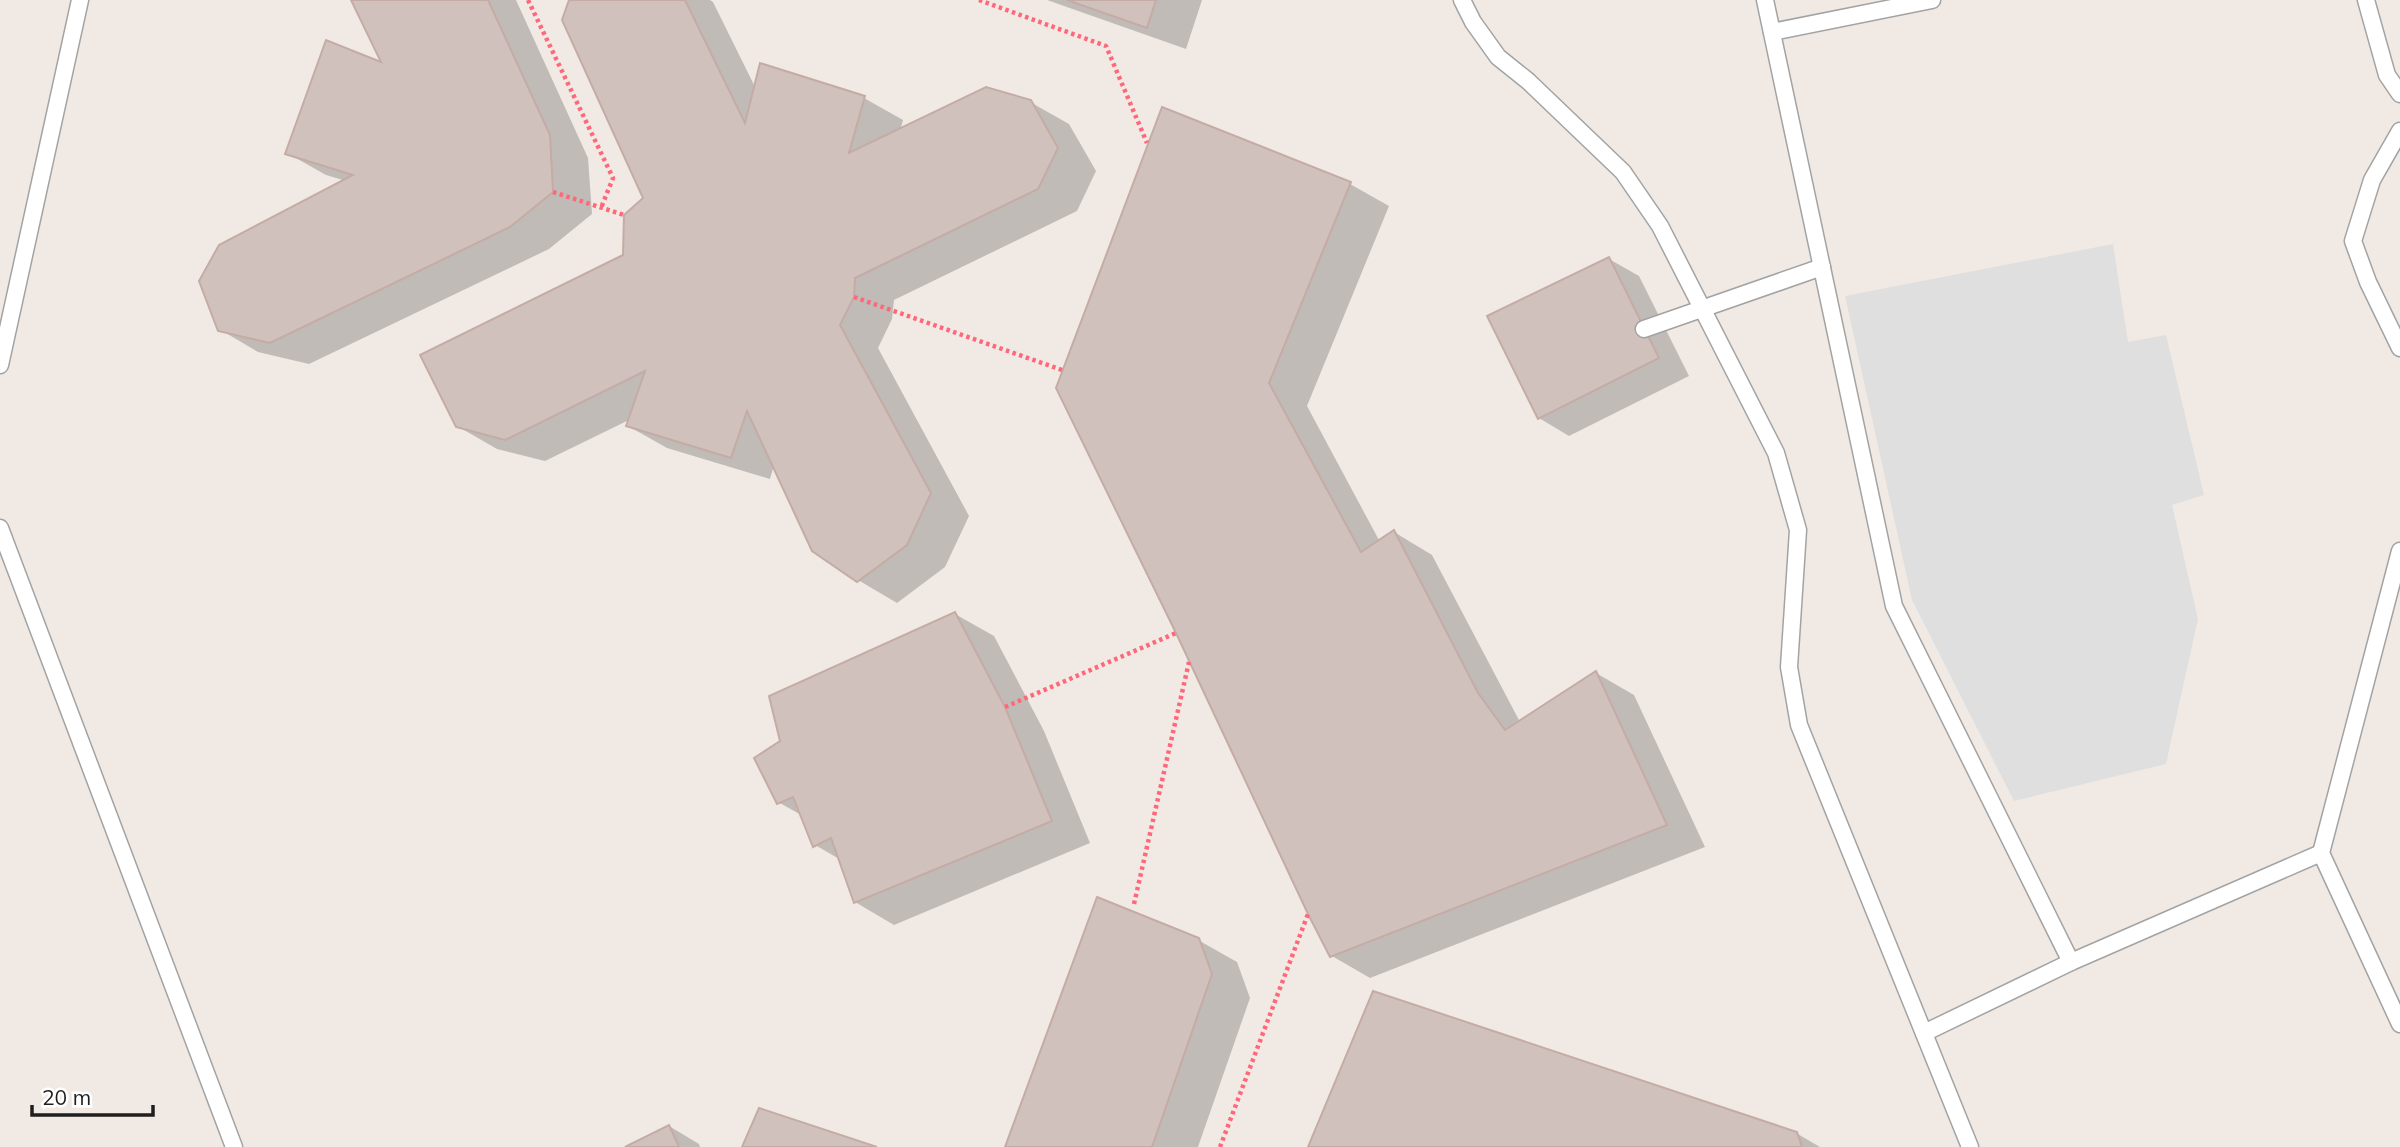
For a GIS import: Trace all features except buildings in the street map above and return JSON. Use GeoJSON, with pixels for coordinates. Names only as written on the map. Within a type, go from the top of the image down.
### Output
{"type":"FeatureCollection","features":[{"type":"Feature","properties":{"kind":"lane"},"geometry":{"type":"LineString","coordinates":[[0,365],[80,0]]}},
{"type":"Feature","properties":{"kind":"lane"},"geometry":{"type":"LineString","coordinates":[[1462,0],[1473,22],[1498,57],[1528,81],[1623,172],[1660,226],[1776,453],[1798,530],[1789,667],[1799,725],[1970,1147]]}},
{"type":"Feature","properties":{"kind":"lane"},"geometry":{"type":"LineString","coordinates":[[1765,0],[1894,606],[2071,962]]}},
{"type":"Feature","properties":{"kind":"lane"},"geometry":{"type":"LineString","coordinates":[[1772,32],[1932,0]]}},
{"type":"Feature","properties":{"kind":"lane"},"geometry":{"type":"LineString","coordinates":[[2366,0],[2387,75],[2400,94]]}},
{"type":"Feature","properties":{"kind":"lane"},"geometry":{"type":"LineString","coordinates":[[2400,131],[2372,180],[2353,241],[2368,282],[2400,348]]}},
{"type":"Feature","properties":{"kind":"lane"},"geometry":{"type":"LineString","coordinates":[[1644,328],[1822,267]]}},
{"type":"Feature","properties":{"kind":"lane"},"geometry":{"type":"LineString","coordinates":[[0,528],[234,1147]]}},
{"type":"Feature","properties":{"kind":"lane"},"geometry":{"type":"LineString","coordinates":[[2400,551],[2321,853],[2400,1024]]}},
{"type":"Feature","properties":{"kind":"lane"},"geometry":{"type":"LineString","coordinates":[[1924,1033],[2071,962],[2321,853]]}},
{"type":"Feature","properties":{"kind":"path"},"geometry":{"type":"LineString","coordinates":[[528,0],[613,178],[601,208]]}},
{"type":"Feature","properties":{"kind":"path"},"geometry":{"type":"LineString","coordinates":[[979,0],[1106,46],[1147,144]]}},
{"type":"Feature","properties":{"kind":"path"},"geometry":{"type":"LineString","coordinates":[[554,192],[624,215]]}},
{"type":"Feature","properties":{"kind":"path"},"geometry":{"type":"LineString","coordinates":[[854,297],[1062,370]]}},
{"type":"Feature","properties":{"kind":"path"},"geometry":{"type":"LineString","coordinates":[[1005,707],[1176,633]]}},
{"type":"Feature","properties":{"kind":"path"},"geometry":{"type":"LineString","coordinates":[[1134,904],[1189,662]]}},
{"type":"Feature","properties":{"kind":"path"},"geometry":{"type":"LineString","coordinates":[[1220,1147],[1308,914]]}},
{"type":"Feature","properties":{"kind":"shaded area"},"geometry":{"type":"Polygon","coordinates":[[[2113,244],[2128,342],[2166,335],[2204,495],[2172,505],[2198,619],[2166,764],[2014,801],[1912,600],[1845,296],[2113,244]]]}}]}
